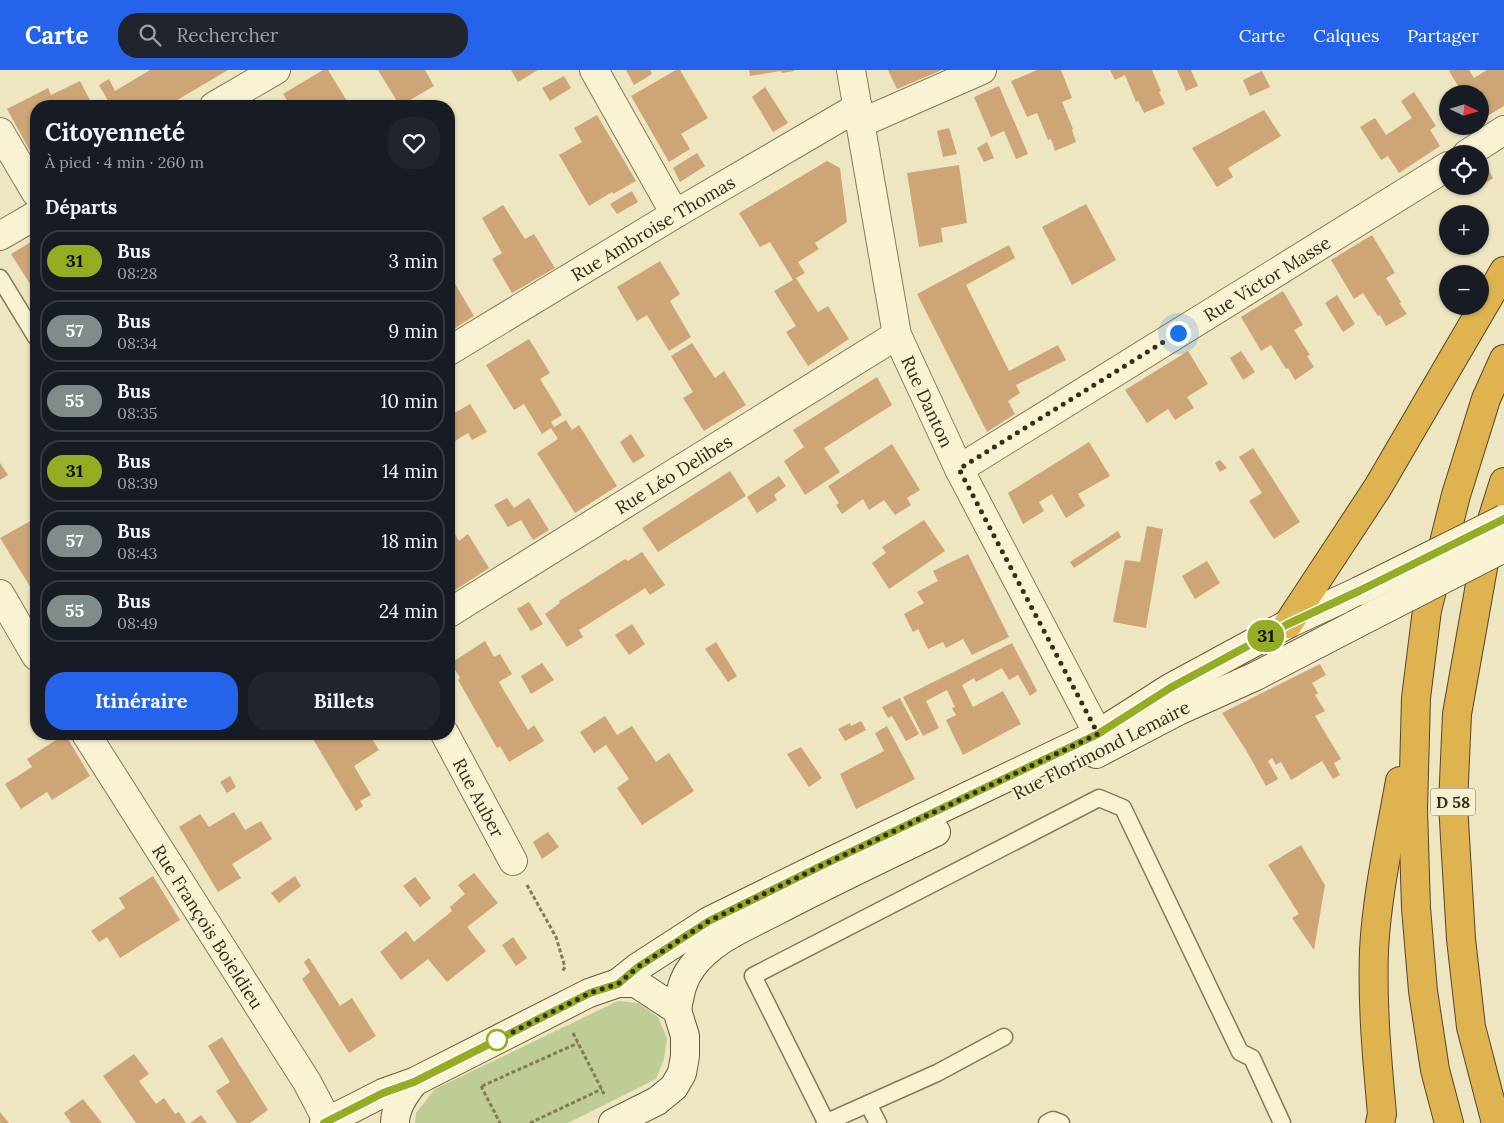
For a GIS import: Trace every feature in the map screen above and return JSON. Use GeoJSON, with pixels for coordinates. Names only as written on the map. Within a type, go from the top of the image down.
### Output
{"type":"FeatureCollection","features":[{"type":"Feature","properties":{"kind":"highway"},"geometry":{"type":"LineString","coordinates":[[1288,624],[1378,487],[1504,271]]}},
{"type":"Feature","properties":{"kind":"highway","name":"D 58"},"geometry":{"type":"LineString","coordinates":[[1449,1123],[1435,1070],[1423,991],[1416,908],[1412,809],[1416,698],[1427,610],[1456,495],[1486,399],[1504,359]]}},
{"type":"Feature","properties":{"kind":"highway","name":"D 58"},"geometry":{"type":"LineString","coordinates":[[1496,1123],[1471,1027],[1460,939],[1453,804],[1457,714],[1491,524],[1504,482]]}},
{"type":"Feature","properties":{"kind":"highway"},"geometry":{"type":"LineString","coordinates":[[1380,1123],[1382,1114],[1374,1018],[1374,949],[1383,872],[1416,698]]}},
{"type":"Feature","properties":{"kind":"street"},"geometry":{"type":"LineString","coordinates":[[224,100],[276,70]]}},
{"type":"Feature","properties":{"kind":"street"},"geometry":{"type":"LineString","coordinates":[[594,70],[675,214]]}},
{"type":"Feature","properties":{"kind":"street","name":"Rue Danton"},"geometry":{"type":"LineString","coordinates":[[851,70],[897,335],[959,469],[1098,734]]}},
{"type":"Feature","properties":{"kind":"street","name":"Rue Ambroise Thomas"},"geometry":{"type":"LineString","coordinates":[[455,347],[675,214],[860,115],[982,70]]}},
{"type":"Feature","properties":{"kind":"street"},"geometry":{"type":"LineString","coordinates":[[1480,145],[1504,130]]}},
{"type":"Feature","properties":{"kind":"street"},"geometry":{"type":"LineString","coordinates":[[0,132],[30,183]]}},
{"type":"Feature","properties":{"kind":"street","name":"Rue Victor Masse"},"geometry":{"type":"LineString","coordinates":[[959,469],[1439,172]]}},
{"type":"Feature","properties":{"kind":"street"},"geometry":{"type":"LineString","coordinates":[[0,236],[30,218]]}},
{"type":"Feature","properties":{"kind":"street","name":"Rue Léo Delibes"},"geometry":{"type":"LineString","coordinates":[[455,609],[897,335]]}},
{"type":"Feature","properties":{"kind":"street","name":"Rue Florimond Lemaire"},"geometry":{"type":"LineString","coordinates":[[618,984],[638,967],[709,921],[1098,734],[1170,688],[1288,624],[1504,519]]}},
{"type":"Feature","properties":{"kind":"street","name":"Rue Florimond Lemaire"},"geometry":{"type":"LineString","coordinates":[[677,1010],[681,984],[692,967],[710,948],[731,934],[804,896],[1107,749],[1178,711],[1256,676],[1504,548]]}},
{"type":"Feature","properties":{"kind":"street"},"geometry":{"type":"LineString","coordinates":[[0,594],[30,646]]}},
{"type":"Feature","properties":{"kind":"street","name":"Rue François Boieldieu"},"geometry":{"type":"LineString","coordinates":[[90,740],[307,1082],[326,1122]]}},
{"type":"Feature","properties":{"kind":"street","name":"Rue Auber"},"geometry":{"type":"LineString","coordinates":[[448,740],[514,861]]}},
{"type":"Feature","properties":{"kind":"street"},"geometry":{"type":"LineString","coordinates":[[326,1122],[383,1093],[414,1082],[590,993],[618,984],[636,983],[677,1010],[685,1036],[685,1056],[682,1073],[674,1087],[657,1101],[614,1123]]}},
{"type":"Feature","properties":{"kind":"street"},"geometry":{"type":"LineString","coordinates":[[395,1123],[395,1117],[401,1100],[414,1082]]}},
{"type":"Feature","properties":{"kind":"lane"},"geometry":{"type":"LineString","coordinates":[[0,278],[30,327]]}},
{"type":"Feature","properties":{"kind":"lane"},"geometry":{"type":"LineString","coordinates":[[1004,1037],[937,1073],[826,1123],[753,976],[1099,798],[1123,808],[1240,1052],[1252,1058],[1282,1123]]}},
{"type":"Feature","properties":{"kind":"lane"},"geometry":{"type":"LineString","coordinates":[[868,1104],[878,1123]]}},
{"type":"Feature","properties":{"kind":"lane"},"geometry":{"type":"LineString","coordinates":[[1047,1123],[1053,1120],[1061,1123]]}},
{"type":"Feature","properties":{"kind":"path"},"geometry":{"type":"LineString","coordinates":[[482,1086],[578,1042]]}},
{"type":"Feature","properties":{"kind":"path"},"geometry":{"type":"LineString","coordinates":[[466,1056],[500,1123]]}},
{"type":"Feature","properties":{"kind":"path"},"geometry":{"type":"LineString","coordinates":[[530,1123],[602,1089]]}},
{"type":"Feature","properties":{"kind":"green space"},"geometry":{"type":"Polygon","coordinates":[[[618,1001],[638,1003],[658,1017],[667,1038],[664,1059],[656,1079],[568,1123],[415,1123],[416,1113],[435,1089],[618,1001]]]}},
{"type":"Feature","properties":{"kind":"building"},"geometry":{"type":"Polygon","coordinates":[[[150,70],[228,70],[177,100],[108,100],[99,85],[109,79],[115,91],[150,70]]]}},
{"type":"Feature","properties":{"kind":"building"},"geometry":{"type":"Polygon","coordinates":[[[323,70],[328,70],[346,100],[287,100],[283,94],[323,70]]]}},
{"type":"Feature","properties":{"kind":"building"},"geometry":{"type":"Polygon","coordinates":[[[378,70],[425,70],[434,86],[410,100],[396,100],[378,70]]]}},
{"type":"Feature","properties":{"kind":"building"},"geometry":{"type":"Polygon","coordinates":[[[511,70],[538,70],[518,82],[511,70]]]}},
{"type":"Feature","properties":{"kind":"building"},"geometry":{"type":"Polygon","coordinates":[[[626,70],[650,70],[652,74],[634,85],[626,70]]]}},
{"type":"Feature","properties":{"kind":"building"},"geometry":{"type":"Polygon","coordinates":[[[676,70],[680,70],[708,118],[681,134],[690,149],[669,162],[631,96],[676,70]]]}},
{"type":"Feature","properties":{"kind":"building"},"geometry":{"type":"Polygon","coordinates":[[[749,70],[794,70],[794,71],[750,76],[749,70]]]}},
{"type":"Feature","properties":{"kind":"building"},"geometry":{"type":"Polygon","coordinates":[[[888,70],[942,70],[897,89],[888,70]]]}},
{"type":"Feature","properties":{"kind":"building"},"geometry":{"type":"Polygon","coordinates":[[[1037,70],[1061,70],[1072,98],[1062,102],[1076,142],[1055,151],[1051,139],[1048,140],[1037,113],[1027,117],[1011,81],[1037,70]]]}},
{"type":"Feature","properties":{"kind":"building"},"geometry":{"type":"Polygon","coordinates":[[[1110,70],[1152,70],[1165,104],[1144,113],[1138,101],[1136,102],[1125,75],[1115,80],[1110,70]]]}},
{"type":"Feature","properties":{"kind":"building"},"geometry":{"type":"Polygon","coordinates":[[[1177,70],[1191,70],[1198,86],[1186,91],[1177,70]]]}},
{"type":"Feature","properties":{"kind":"building"},"geometry":{"type":"Polygon","coordinates":[[[1469,70],[1474,78],[1487,70],[1504,70],[1504,106],[1489,115],[1489,85],[1458,85],[1449,71],[1469,70]]]}},
{"type":"Feature","properties":{"kind":"building"},"geometry":{"type":"Polygon","coordinates":[[[1262,71],[1270,87],[1250,96],[1243,80],[1262,71]]]}},
{"type":"Feature","properties":{"kind":"building"},"geometry":{"type":"Polygon","coordinates":[[[564,76],[571,88],[550,101],[542,88],[564,76]]]}},
{"type":"Feature","properties":{"kind":"building"},"geometry":{"type":"Polygon","coordinates":[[[80,81],[90,100],[30,100],[30,151],[7,109],[48,88],[51,95],[80,81]]]}},
{"type":"Feature","properties":{"kind":"building"},"geometry":{"type":"Polygon","coordinates":[[[999,86],[1028,154],[1016,159],[1004,131],[991,137],[974,97],[999,86]]]}},
{"type":"Feature","properties":{"kind":"building"},"geometry":{"type":"Polygon","coordinates":[[[765,87],[788,123],[773,132],[752,97],[765,87]]]}},
{"type":"Feature","properties":{"kind":"building"},"geometry":{"type":"Polygon","coordinates":[[[1414,92],[1436,126],[1430,130],[1439,145],[1399,173],[1388,156],[1381,160],[1360,127],[1375,118],[1386,135],[1412,118],[1401,101],[1414,92]]]}},
{"type":"Feature","properties":{"kind":"building"},"geometry":{"type":"Polygon","coordinates":[[[1264,110],[1281,136],[1228,168],[1233,177],[1217,187],[1192,148],[1264,110]]]}},
{"type":"Feature","properties":{"kind":"building"},"geometry":{"type":"Polygon","coordinates":[[[597,115],[636,181],[613,194],[612,192],[589,206],[559,155],[582,142],[574,128],[597,115]]]}},
{"type":"Feature","properties":{"kind":"building"},"geometry":{"type":"Polygon","coordinates":[[[949,128],[957,154],[943,157],[937,131],[949,128]]]}},
{"type":"Feature","properties":{"kind":"building"},"geometry":{"type":"Polygon","coordinates":[[[987,142],[994,158],[984,162],[977,148],[987,142]]]}},
{"type":"Feature","properties":{"kind":"building"},"geometry":{"type":"Polygon","coordinates":[[[697,153],[705,166],[680,182],[673,168],[697,153]]]}},
{"type":"Feature","properties":{"kind":"building"},"geometry":{"type":"Polygon","coordinates":[[[827,161],[840,168],[847,222],[815,243],[819,249],[798,262],[805,273],[796,278],[818,312],[828,306],[849,339],[808,366],[786,332],[796,326],[774,291],[793,280],[770,242],[760,247],[739,213],[827,161]]]}},
{"type":"Feature","properties":{"kind":"building"},"geometry":{"type":"Polygon","coordinates":[[[959,165],[967,223],[941,228],[943,242],[919,247],[907,173],[959,165]]]}},
{"type":"Feature","properties":{"kind":"building"},"geometry":{"type":"Polygon","coordinates":[[[1489,171],[1493,178],[1489,181],[1489,171]]]}},
{"type":"Feature","properties":{"kind":"building"},"geometry":{"type":"Polygon","coordinates":[[[632,191],[638,202],[617,214],[610,204],[632,191]]]}},
{"type":"Feature","properties":{"kind":"building"},"geometry":{"type":"Polygon","coordinates":[[[1086,204],[1116,260],[1072,285],[1042,227],[1086,204]]]}},
{"type":"Feature","properties":{"kind":"building"},"geometry":{"type":"Polygon","coordinates":[[[503,205],[525,239],[534,234],[555,268],[512,293],[492,259],[502,253],[482,218],[503,205]]]}},
{"type":"Feature","properties":{"kind":"building"},"geometry":{"type":"Polygon","coordinates":[[[1372,235],[1395,273],[1386,278],[1407,314],[1386,326],[1363,293],[1354,299],[1331,260],[1372,235]]]}},
{"type":"Feature","properties":{"kind":"building"},"geometry":{"type":"Polygon","coordinates":[[[30,243],[30,284],[11,254],[30,243]]]}},
{"type":"Feature","properties":{"kind":"building"},"geometry":{"type":"Polygon","coordinates":[[[1009,245],[1015,258],[966,285],[1009,371],[1058,345],[1066,360],[1016,385],[1020,393],[1008,401],[1015,414],[987,432],[917,294],[1009,245]]]}},
{"type":"Feature","properties":{"kind":"building"},"geometry":{"type":"Polygon","coordinates":[[[660,261],[680,294],[670,301],[691,337],[669,351],[647,315],[637,321],[617,287],[660,261]]]}},
{"type":"Feature","properties":{"kind":"building"},"geometry":{"type":"Polygon","coordinates":[[[455,284],[474,316],[455,328],[455,284]]]}},
{"type":"Feature","properties":{"kind":"building"},"geometry":{"type":"Polygon","coordinates":[[[1283,291],[1303,325],[1294,330],[1310,355],[1307,356],[1314,367],[1295,380],[1271,345],[1261,351],[1241,317],[1283,291]]]}},
{"type":"Feature","properties":{"kind":"building"},"geometry":{"type":"Polygon","coordinates":[[[1337,295],[1355,324],[1343,332],[1325,303],[1337,295]]]}},
{"type":"Feature","properties":{"kind":"building"},"geometry":{"type":"Polygon","coordinates":[[[529,339],[550,373],[540,379],[562,415],[551,422],[554,427],[566,420],[572,430],[579,425],[617,486],[575,513],[537,453],[558,439],[551,428],[542,434],[524,404],[514,410],[486,365],[529,339]]]}},
{"type":"Feature","properties":{"kind":"building"},"geometry":{"type":"Polygon","coordinates":[[[692,343],[715,378],[724,371],[746,405],[704,431],[683,398],[693,392],[671,356],[692,343]]]}},
{"type":"Feature","properties":{"kind":"building"},"geometry":{"type":"Polygon","coordinates":[[[1188,351],[1208,384],[1187,397],[1194,408],[1175,420],[1168,409],[1147,423],[1125,390],[1188,351]]]}},
{"type":"Feature","properties":{"kind":"building"},"geometry":{"type":"Polygon","coordinates":[[[1241,351],[1255,372],[1243,380],[1230,358],[1241,351]]]}},
{"type":"Feature","properties":{"kind":"building"},"geometry":{"type":"Polygon","coordinates":[[[877,377],[892,405],[824,448],[840,472],[805,495],[784,461],[804,447],[793,430],[877,377]]]}},
{"type":"Feature","properties":{"kind":"building"},"geometry":{"type":"Polygon","coordinates":[[[470,404],[487,432],[472,440],[468,433],[455,441],[455,413],[470,404]]]}},
{"type":"Feature","properties":{"kind":"building"},"geometry":{"type":"Polygon","coordinates":[[[631,434],[645,456],[633,463],[620,442],[631,434]]]}},
{"type":"Feature","properties":{"kind":"building"},"geometry":{"type":"Polygon","coordinates":[[[1089,442],[1110,476],[1078,494],[1085,506],[1066,518],[1052,494],[1039,502],[1044,511],[1023,524],[1008,493],[1089,442]]]}},
{"type":"Feature","properties":{"kind":"building"},"geometry":{"type":"Polygon","coordinates":[[[892,444],[920,490],[907,498],[911,505],[895,515],[884,500],[869,510],[863,499],[842,514],[836,505],[839,503],[828,486],[892,444]]]}},
{"type":"Feature","properties":{"kind":"building"},"geometry":{"type":"Polygon","coordinates":[[[1253,448],[1300,522],[1274,539],[1249,501],[1262,493],[1239,457],[1253,448]]]}},
{"type":"Feature","properties":{"kind":"building"},"geometry":{"type":"Polygon","coordinates":[[[1220,460],[1227,468],[1220,472],[1215,463],[1220,460]]]}},
{"type":"Feature","properties":{"kind":"building"},"geometry":{"type":"Polygon","coordinates":[[[0,463],[8,475],[0,480],[0,463]]]}},
{"type":"Feature","properties":{"kind":"building"},"geometry":{"type":"Polygon","coordinates":[[[730,471],[746,496],[658,552],[642,528],[730,471]]]}},
{"type":"Feature","properties":{"kind":"building"},"geometry":{"type":"Polygon","coordinates":[[[779,476],[786,486],[774,495],[777,500],[757,513],[747,497],[779,476]]]}},
{"type":"Feature","properties":{"kind":"building"},"geometry":{"type":"Polygon","coordinates":[[[507,498],[514,508],[529,498],[549,530],[533,540],[521,520],[508,527],[494,505],[507,498]]]}},
{"type":"Feature","properties":{"kind":"building"},"geometry":{"type":"Polygon","coordinates":[[[924,520],[945,551],[889,589],[872,563],[886,553],[882,547],[924,520]]]}},
{"type":"Feature","properties":{"kind":"building"},"geometry":{"type":"Polygon","coordinates":[[[30,521],[30,586],[0,538],[30,521]]]}},
{"type":"Feature","properties":{"kind":"building"},"geometry":{"type":"Polygon","coordinates":[[[1147,526],[1163,529],[1146,628],[1113,622],[1125,560],[1140,562],[1147,526]]]}},
{"type":"Feature","properties":{"kind":"building"},"geometry":{"type":"Polygon","coordinates":[[[1118,531],[1121,537],[1074,568],[1070,562],[1118,531]]]}},
{"type":"Feature","properties":{"kind":"building"},"geometry":{"type":"Polygon","coordinates":[[[468,534],[489,568],[455,590],[455,535],[459,541],[468,534]]]}},
{"type":"Feature","properties":{"kind":"building"},"geometry":{"type":"Polygon","coordinates":[[[642,552],[665,585],[650,595],[645,588],[579,630],[583,637],[567,647],[545,614],[560,603],[559,601],[625,559],[628,561],[642,552]]]}},
{"type":"Feature","properties":{"kind":"building"},"geometry":{"type":"Polygon","coordinates":[[[968,554],[1009,637],[972,655],[963,639],[946,648],[943,642],[928,649],[918,629],[913,632],[904,614],[924,603],[917,592],[938,581],[933,571],[968,554]]]}},
{"type":"Feature","properties":{"kind":"building"},"geometry":{"type":"Polygon","coordinates":[[[1207,561],[1220,583],[1195,599],[1182,576],[1207,561]]]}},
{"type":"Feature","properties":{"kind":"building"},"geometry":{"type":"Polygon","coordinates":[[[529,602],[543,624],[531,631],[517,609],[529,602]]]}},
{"type":"Feature","properties":{"kind":"building"},"geometry":{"type":"Polygon","coordinates":[[[632,624],[645,644],[629,655],[615,635],[632,624]]]}},
{"type":"Feature","properties":{"kind":"building"},"geometry":{"type":"Polygon","coordinates":[[[485,641],[494,657],[500,654],[512,674],[499,682],[528,730],[534,725],[544,741],[509,762],[500,746],[497,748],[458,680],[460,678],[455,670],[455,660],[485,641]]]}},
{"type":"Feature","properties":{"kind":"building"},"geometry":{"type":"Polygon","coordinates":[[[716,642],[737,676],[728,682],[705,649],[716,642]]]}},
{"type":"Feature","properties":{"kind":"building"},"geometry":{"type":"Polygon","coordinates":[[[1012,643],[1037,691],[1030,696],[1018,675],[1009,680],[1002,668],[976,682],[974,678],[962,685],[973,707],[1003,691],[1021,724],[963,755],[946,720],[956,715],[952,708],[955,707],[947,690],[926,701],[939,728],[923,736],[903,697],[1012,643]]]}},
{"type":"Feature","properties":{"kind":"building"},"geometry":{"type":"Polygon","coordinates":[[[542,663],[554,680],[531,694],[521,676],[542,663]]]}},
{"type":"Feature","properties":{"kind":"building"},"geometry":{"type":"Polygon","coordinates":[[[1320,664],[1326,675],[1312,683],[1318,693],[1315,695],[1325,711],[1315,716],[1341,759],[1334,763],[1340,775],[1333,779],[1322,761],[1291,780],[1281,762],[1276,765],[1272,758],[1268,761],[1278,779],[1266,786],[1222,713],[1320,664]]]}},
{"type":"Feature","properties":{"kind":"building"},"geometry":{"type":"Polygon","coordinates":[[[900,698],[919,734],[906,741],[892,716],[888,718],[882,707],[900,698]]]}},
{"type":"Feature","properties":{"kind":"building"},"geometry":{"type":"Polygon","coordinates":[[[605,716],[617,735],[632,726],[656,762],[669,753],[694,791],[642,825],[617,788],[629,779],[606,745],[594,753],[580,732],[605,716]]]}},
{"type":"Feature","properties":{"kind":"building"},"geometry":{"type":"Polygon","coordinates":[[[861,721],[866,730],[845,741],[838,729],[850,723],[851,726],[861,721]]]}},
{"type":"Feature","properties":{"kind":"building"},"geometry":{"type":"Polygon","coordinates":[[[887,726],[915,779],[856,809],[840,774],[884,751],[875,733],[887,726]]]}},
{"type":"Feature","properties":{"kind":"building"},"geometry":{"type":"Polygon","coordinates":[[[56,740],[69,740],[90,776],[52,800],[47,792],[21,809],[5,784],[32,767],[27,759],[56,740]]]}},
{"type":"Feature","properties":{"kind":"building"},"geometry":{"type":"Polygon","coordinates":[[[314,740],[373,740],[379,750],[354,766],[371,795],[360,801],[363,806],[356,811],[314,740]]]}},
{"type":"Feature","properties":{"kind":"building"},"geometry":{"type":"Polygon","coordinates":[[[801,747],[822,778],[809,787],[787,754],[801,747]]]}},
{"type":"Feature","properties":{"kind":"building"},"geometry":{"type":"Polygon","coordinates":[[[230,776],[236,787],[227,793],[220,782],[230,776]]]}},
{"type":"Feature","properties":{"kind":"building"},"geometry":{"type":"Polygon","coordinates":[[[234,812],[245,830],[261,821],[272,839],[232,864],[241,878],[218,892],[179,827],[200,814],[209,827],[234,812]]]}},
{"type":"Feature","properties":{"kind":"building"},"geometry":{"type":"Polygon","coordinates":[[[548,832],[559,847],[542,859],[533,842],[548,832]]]}},
{"type":"Feature","properties":{"kind":"building"},"geometry":{"type":"Polygon","coordinates":[[[1301,845],[1325,885],[1314,950],[1292,918],[1299,914],[1268,865],[1301,845]]]}},
{"type":"Feature","properties":{"kind":"building"},"geometry":{"type":"Polygon","coordinates":[[[474,873],[498,903],[467,927],[486,951],[447,982],[428,959],[401,980],[380,952],[406,931],[414,942],[452,911],[450,907],[465,894],[458,885],[474,873]]]}},
{"type":"Feature","properties":{"kind":"building"},"geometry":{"type":"Polygon","coordinates":[[[153,876],[180,920],[120,958],[107,937],[99,942],[91,931],[125,908],[119,898],[153,876]]]}},
{"type":"Feature","properties":{"kind":"building"},"geometry":{"type":"Polygon","coordinates":[[[295,876],[301,886],[279,903],[271,893],[295,876]]]}},
{"type":"Feature","properties":{"kind":"building"},"geometry":{"type":"Polygon","coordinates":[[[415,877],[431,898],[420,907],[403,886],[415,877]]]}},
{"type":"Feature","properties":{"kind":"building"},"geometry":{"type":"Polygon","coordinates":[[[513,937],[527,958],[516,966],[502,945],[513,937]]]}},
{"type":"Feature","properties":{"kind":"building"},"geometry":{"type":"Polygon","coordinates":[[[309,958],[340,1006],[352,998],[376,1036],[349,1053],[302,979],[310,972],[304,962],[309,958]]]}},
{"type":"Feature","properties":{"kind":"building"},"geometry":{"type":"Polygon","coordinates":[[[222,1037],[268,1110],[250,1123],[237,1123],[216,1091],[230,1082],[208,1046],[222,1037]]]}},
{"type":"Feature","properties":{"kind":"building"},"geometry":{"type":"Polygon","coordinates":[[[134,1054],[149,1074],[139,1081],[156,1104],[164,1098],[175,1114],[179,1112],[186,1123],[136,1123],[103,1076],[134,1054]]]}},
{"type":"Feature","properties":{"kind":"building"},"geometry":{"type":"Polygon","coordinates":[[[83,1099],[102,1123],[71,1123],[64,1113],[83,1099]]]}},
{"type":"Feature","properties":{"kind":"building"},"geometry":{"type":"Polygon","coordinates":[[[0,1112],[9,1123],[0,1123],[0,1112]]]}},
{"type":"Feature","properties":{"kind":"building"},"geometry":{"type":"Polygon","coordinates":[[[201,1115],[207,1123],[190,1123],[201,1115]]]}},
{"type":"Feature","properties":{"kind":"bus line","name":"31"},"geometry":{"type":"LineString","coordinates":[[324,1123],[383,1093],[414,1082],[590,993],[618,984],[638,967],[709,921],[1098,734],[1170,688],[1288,624],[1504,519]]}},
{"type":"Feature","properties":{"kind":"route"},"geometry":{"type":"LineString","coordinates":[[497,1040],[590,993],[618,984],[638,967],[709,921],[1098,734],[959,469],[1178,333]]}}]}
